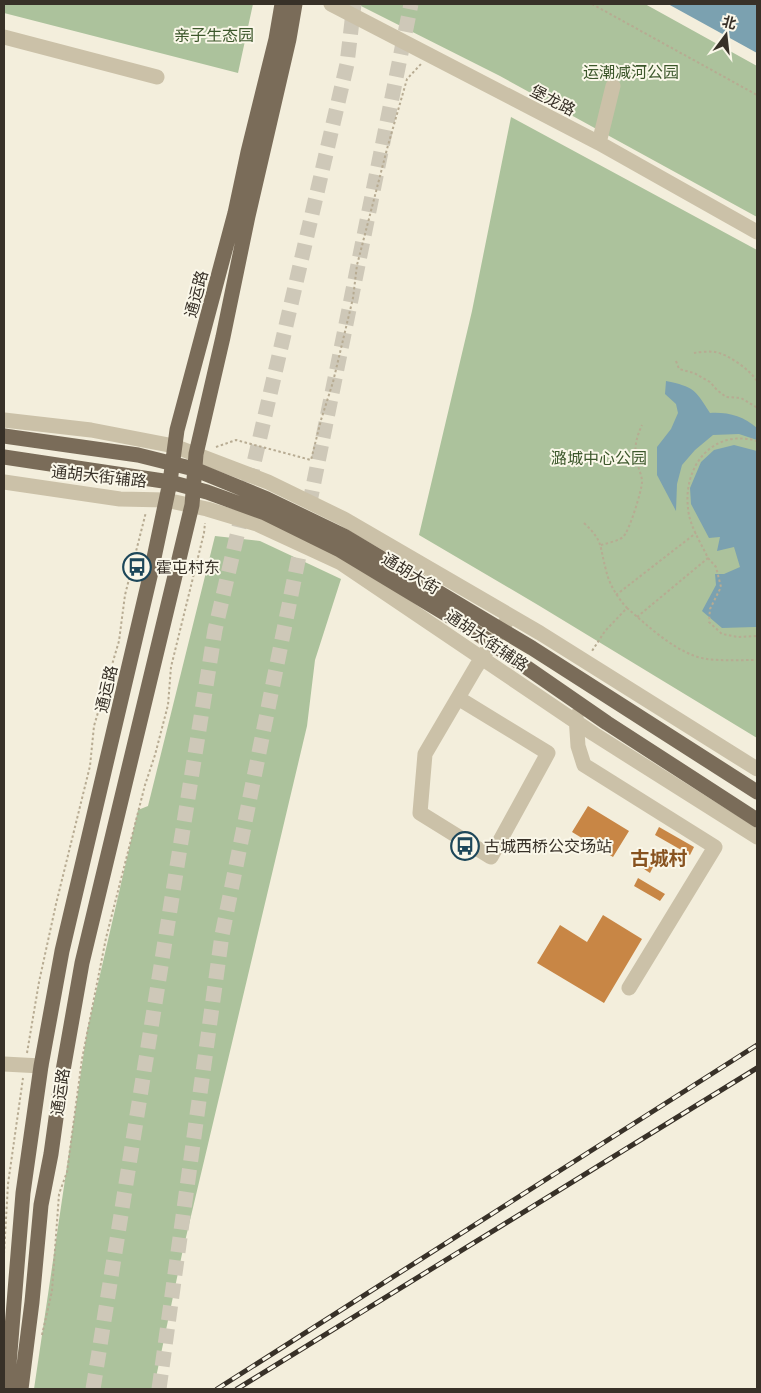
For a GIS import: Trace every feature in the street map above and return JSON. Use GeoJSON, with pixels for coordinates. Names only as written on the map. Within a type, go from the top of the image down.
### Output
{"type":"FeatureCollection","features":[{"type":"Feature","properties":{"kind":"main road","name":"通运路"},"geometry":{"type":"LineString","coordinates":[[21,1389],[32,1302],[41,1205],[51,1154],[60,1082],[82,962],[199,507],[193,488],[195,461],[223,337],[242,214],[248,152],[276,39],[282,4]]}},
{"type":"Feature","properties":{"kind":"main road","name":"通运路"},"geometry":{"type":"LineString","coordinates":[[6,1389],[9,1307],[23,1193],[41,1066],[62,951],[170,482],[174,446],[242,214],[289,39],[295,4]]}},
{"type":"Feature","properties":{"kind":"main road","name":"通胡大街"},"geometry":{"type":"LineString","coordinates":[[4,436],[138,456],[172,464],[195,461],[267,499],[344,536],[505,623],[757,792]]}},
{"type":"Feature","properties":{"kind":"main road","name":"通胡大街"},"geometry":{"type":"LineString","coordinates":[[4,457],[170,482],[265,513],[340,550],[492,643],[757,820]]}},
{"type":"Feature","properties":{"kind":"main road"},"geometry":{"type":"LineString","coordinates":[[9,1307],[32,1302]]}},
{"type":"Feature","properties":{"kind":"main road"},"geometry":{"type":"LineString","coordinates":[[8,1324],[30,1318]]}},
{"type":"Feature","properties":{"kind":"street","name":"堡龙路"},"geometry":{"type":"LineString","coordinates":[[331,4],[599,143],[757,232]]}},
{"type":"Feature","properties":{"kind":"street"},"geometry":{"type":"LineString","coordinates":[[4,37],[157,77]]}},
{"type":"Feature","properties":{"kind":"street"},"geometry":{"type":"LineString","coordinates":[[599,143],[613,86]]}},
{"type":"Feature","properties":{"kind":"street"},"geometry":{"type":"LineString","coordinates":[[4,420],[91,430],[174,446],[195,461]]}},
{"type":"Feature","properties":{"kind":"street","name":"通胡大街辅路"},"geometry":{"type":"LineString","coordinates":[[4,482],[120,499],[166,500],[199,507],[257,524],[341,563],[576,721],[757,836]]}},
{"type":"Feature","properties":{"kind":"street"},"geometry":{"type":"LineString","coordinates":[[458,698],[548,754],[490,856],[420,813],[425,754],[458,698],[482,658],[505,623]]}},
{"type":"Feature","properties":{"kind":"street","name":"通胡大街辅路"},"geometry":{"type":"LineString","coordinates":[[505,623],[540,633],[757,769]]}},
{"type":"Feature","properties":{"kind":"street"},"geometry":{"type":"LineString","coordinates":[[578,702],[576,721],[578,746],[584,765],[715,847],[629,988]]}},
{"type":"Feature","properties":{"kind":"street"},"geometry":{"type":"LineString","coordinates":[[4,1064],[41,1066]]}},
{"type":"Feature","properties":{"kind":"path"},"geometry":{"type":"LineString","coordinates":[[592,4],[757,95]]}},
{"type":"Feature","properties":{"kind":"path"},"geometry":{"type":"LineString","coordinates":[[195,461],[236,440],[311,460],[333,382],[353,298],[357,265],[387,149],[407,79],[423,62],[424,53]]}},
{"type":"Feature","properties":{"kind":"path"},"geometry":{"type":"LineString","coordinates":[[694,353],[715,352],[736,362],[753,375],[757,381]]}},
{"type":"Feature","properties":{"kind":"path"},"geometry":{"type":"LineString","coordinates":[[676,361],[679,369],[694,373],[710,382],[726,396],[741,398],[757,406]]}},
{"type":"Feature","properties":{"kind":"path"},"geometry":{"type":"LineString","coordinates":[[601,546],[623,537],[628,530],[639,498],[642,480],[636,458],[636,439],[642,424]]}},
{"type":"Feature","properties":{"kind":"path"},"geometry":{"type":"LineString","coordinates":[[757,441],[745,437],[726,439],[709,449],[698,460],[689,478],[687,494],[688,510],[696,532],[708,558],[716,568],[721,587],[710,609],[709,622],[722,634],[738,637],[757,636]]}},
{"type":"Feature","properties":{"kind":"path","name":"通运路"},"geometry":{"type":"LineString","coordinates":[[41,1337],[52,1290],[60,1194],[67,1172],[82,1059],[106,938],[145,785],[168,705],[171,667],[204,533],[199,507]]}},
{"type":"Feature","properties":{"kind":"path"},"geometry":{"type":"LineString","coordinates":[[584,523],[595,534],[601,546],[606,570],[616,596],[637,617],[670,642],[689,653],[706,659],[757,660]]}},
{"type":"Feature","properties":{"kind":"path"},"geometry":{"type":"LineString","coordinates":[[616,596],[696,532]]}},
{"type":"Feature","properties":{"kind":"path"},"geometry":{"type":"LineString","coordinates":[[637,617],[708,558]]}},
{"type":"Feature","properties":{"kind":"path"},"geometry":{"type":"LineString","coordinates":[[585,661],[604,631],[627,608]]}},
{"type":"Feature","properties":{"kind":"green space","name":"亲子生态园"},"geometry":{"type":"Polygon","coordinates":[[[4,4],[253,4],[238,73],[4,13],[4,4]]]}},
{"type":"Feature","properties":{"kind":"green space","name":"运潮减河公园"},"geometry":{"type":"Polygon","coordinates":[[[357,4],[645,4],[757,66],[757,217],[500,76],[357,4]]]}},
{"type":"Feature","properties":{"kind":"green space","name":"潞城中心公园"},"geometry":{"type":"Polygon","coordinates":[[[511,117],[757,250],[757,738],[419,535],[472,311],[511,117]]]}},
{"type":"Feature","properties":{"kind":"green space"},"geometry":{"type":"Polygon","coordinates":[[[215,536],[260,541],[341,579],[315,660],[307,726],[182,1254],[154,1387],[150,1389],[34,1389],[87,1031],[138,810],[148,806],[215,536]]]}},
{"type":"Feature","properties":{"kind":"water"},"geometry":{"type":"Polygon","coordinates":[[[668,4],[757,4],[757,53],[668,4]]]}},
{"type":"Feature","properties":{"kind":"water"},"geometry":{"type":"Polygon","coordinates":[[[666,381],[683,385],[693,390],[710,413],[723,413],[735,416],[746,420],[757,428],[757,440],[739,434],[713,435],[695,450],[682,465],[677,484],[676,511],[657,475],[657,447],[671,429],[678,413],[676,404],[665,394],[666,381]]]}},
{"type":"Feature","properties":{"kind":"water"},"geometry":{"type":"Polygon","coordinates":[[[734,445],[757,451],[757,627],[722,628],[702,611],[716,585],[715,574],[724,574],[740,567],[734,547],[717,551],[720,537],[709,538],[691,504],[690,488],[701,462],[714,450],[734,445]]]}},
{"type":"Feature","properties":{"kind":"building"},"geometry":{"type":"Polygon","coordinates":[[[588,806],[629,831],[613,857],[572,832],[588,806]]]}},
{"type":"Feature","properties":{"kind":"building"},"geometry":{"type":"Polygon","coordinates":[[[659,827],[694,847],[690,855],[655,835],[659,827]]]}},
{"type":"Feature","properties":{"kind":"building"},"geometry":{"type":"Polygon","coordinates":[[[645,860],[654,865],[650,873],[641,867],[645,860]]]}},
{"type":"Feature","properties":{"kind":"building"},"geometry":{"type":"Polygon","coordinates":[[[638,878],[665,894],[660,901],[634,886],[638,878]]]}},
{"type":"Feature","properties":{"kind":"building"},"geometry":{"type":"Polygon","coordinates":[[[603,915],[642,939],[604,1003],[537,963],[560,925],[587,942],[603,915]]]}},
{"type":"Feature","properties":{"kind":"tunnel"},"geometry":{"type":"LineString","coordinates":[[93,1389],[215,630],[347,64],[354,4]]}},
{"type":"Feature","properties":{"kind":"tunnel"},"geometry":{"type":"LineString","coordinates":[[159,1389],[222,935],[411,4]]}},
{"type":"Feature","properties":{"kind":"railway"},"geometry":{"type":"LineString","coordinates":[[217,1389],[757,1045]]}},
{"type":"Feature","properties":{"kind":"railway"},"geometry":{"type":"LineString","coordinates":[[237,1389],[757,1068]]}},
{"type":"Feature","properties":{"kind":"place","name":"霍屯村东"},"geometry":{"type":"Point","coordinates":[137,567]}},
{"type":"Feature","properties":{"kind":"place","name":"古城西桥公交场站"},"geometry":{"type":"Point","coordinates":[465,846]}},
{"type":"Feature","properties":{"kind":"district","name":"古城村"},"geometry":{"type":"Point","coordinates":[659,858]}}]}
